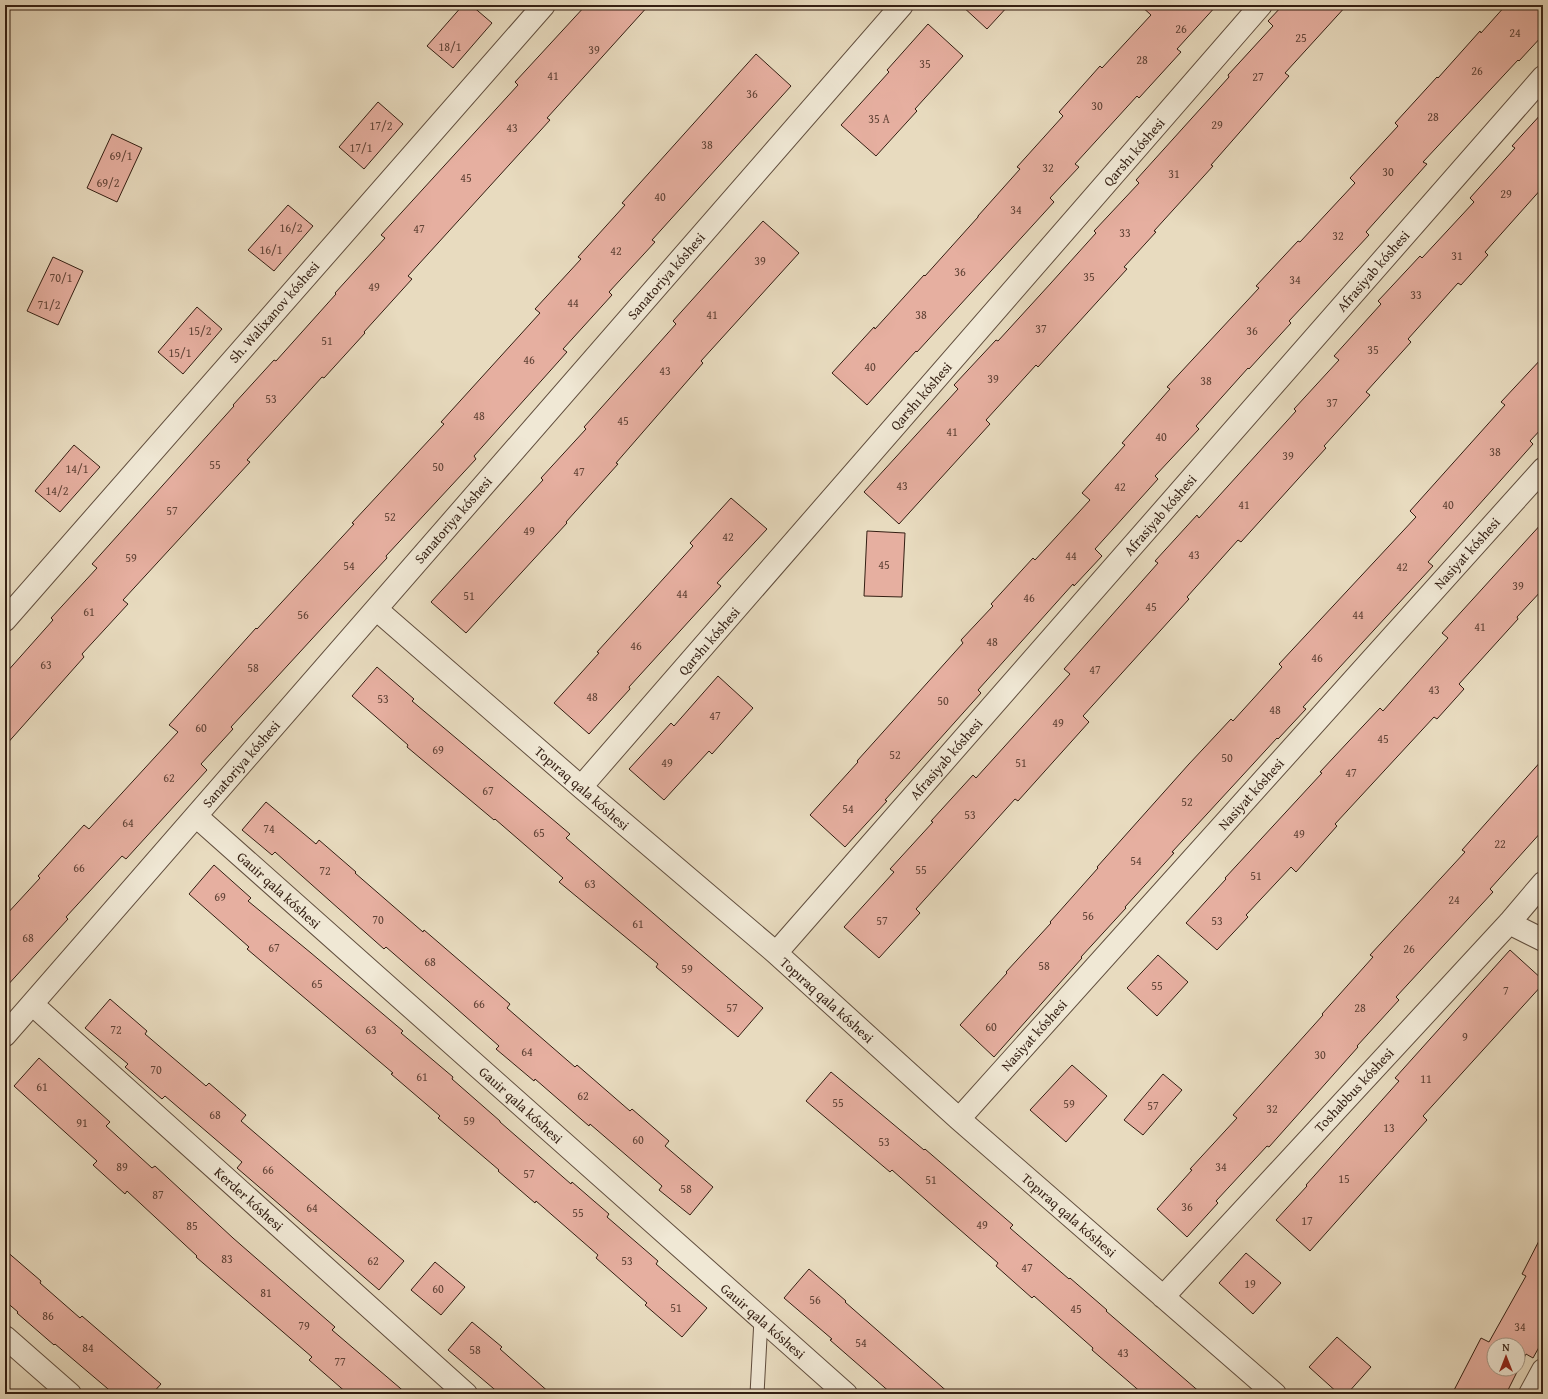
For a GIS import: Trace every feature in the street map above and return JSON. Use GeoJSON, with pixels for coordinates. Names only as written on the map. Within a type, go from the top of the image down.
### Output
{"type":"FeatureCollection","features":[{"type":"Feature","properties":{"kind":"street","name":"Sh. Walixanov kóshesi"},"geometry":{"type":"LineString","coordinates":[[5,620],[544,5]]}},
{"type":"Feature","properties":{"kind":"street","name":"Sanatoriya kóshesi"},"geometry":{"type":"LineString","coordinates":[[5,1035],[902,5]]}},
{"type":"Feature","properties":{"kind":"street","name":"Qarshı kóshesi"},"geometry":{"type":"LineString","coordinates":[[581,787],[1261,5]]}},
{"type":"Feature","properties":{"kind":"street","name":"Afrasiyab kóshesi"},"geometry":{"type":"LineString","coordinates":[[776,953],[1543,77]]}},
{"type":"Feature","properties":{"kind":"street","name":"Nasiyat kóshesi"},"geometry":{"type":"LineString","coordinates":[[959,1119],[1543,469]]}},
{"type":"Feature","properties":{"kind":"street","name":"Topıraq qala kóshesi"},"geometry":{"type":"LineString","coordinates":[[376,609],[581,787],[776,953],[959,1119],[1275,1394]]}},
{"type":"Feature","properties":{"kind":"street","name":"Gauir qala kóshesi"},"geometry":{"type":"LineString","coordinates":[[196,816],[846,1394]]}},
{"type":"Feature","properties":{"kind":"street","name":"Toshabbus kóshesi"},"geometry":{"type":"LineString","coordinates":[[1163,1297],[1509,923],[1543,883]]}},
{"type":"Feature","properties":{"kind":"street"},"geometry":{"type":"LineString","coordinates":[[1509,923],[1543,940]]}},
{"type":"Feature","properties":{"kind":"street","name":"Kerder kóshesi"},"geometry":{"type":"LineString","coordinates":[[32,1004],[466,1394]]}},
{"type":"Feature","properties":{"kind":"street"},"geometry":{"type":"LineString","coordinates":[[5,1337],[70,1394]]}},
{"type":"Feature","properties":{"kind":"street"},"geometry":{"type":"LineString","coordinates":[[1530,1394],[1543,1370]]}},
{"type":"Feature","properties":{"kind":"lane"},"geometry":{"type":"LineString","coordinates":[[757,1394],[761,1319]]}},
{"type":"Feature","properties":{"kind":"building"},"geometry":{"type":"Polygon","coordinates":[[[463,5],[471,5],[492,23],[453,68],[427,46],[463,5]]]}},
{"type":"Feature","properties":{"kind":"building"},"geometry":{"type":"Polygon","coordinates":[[[586,5],[649,5],[547,118],[550,120],[408,276],[412,279],[364,332],[365,333],[324,378],[322,377],[247,460],[250,462],[123,600],[128,604],[82,654],[84,657],[5,746],[5,674],[53,620],[51,618],[97,568],[92,564],[234,406],[233,405],[274,360],[276,361],[336,294],[335,293],[385,238],[381,235],[518,85],[515,82],[586,5]]]}},
{"type":"Feature","properties":{"kind":"building"},"geometry":{"type":"Polygon","coordinates":[[[961,5],[1009,5],[987,29],[961,5]]]}},
{"type":"Feature","properties":{"kind":"building"},"geometry":{"type":"Polygon","coordinates":[[[1140,5],[1217,5],[1177,49],[1181,52],[1139,98],[1137,96],[1075,164],[1079,167],[1050,198],[1054,202],[867,405],[832,373],[874,327],[875,329],[924,275],[925,276],[978,217],[1020,169],[1017,167],[1063,116],[1059,112],[1100,66],[1102,68],[1151,15],[1140,5]]]}},
{"type":"Feature","properties":{"kind":"building"},"geometry":{"type":"Polygon","coordinates":[[[1283,5],[1347,5],[1285,73],[1289,76],[1211,165],[1213,166],[1154,231],[1156,232],[1124,267],[1127,269],[1038,367],[1036,365],[986,420],[990,424],[899,524],[864,492],[958,389],[954,385],[996,340],[998,341],[1096,233],[1094,231],[1139,183],[1136,180],[1273,26],[1268,21],[1283,5]]]}},
{"type":"Feature","properties":{"kind":"building"},"geometry":{"type":"Polygon","coordinates":[[[1506,5],[1543,5],[1543,35],[1423,162],[1427,164],[1366,232],[1369,235],[1289,321],[1291,323],[1196,426],[1199,429],[1155,476],[1158,479],[1095,549],[1102,556],[1074,586],[1073,584],[978,690],[981,693],[845,847],[810,815],[963,643],[961,640],[993,606],[991,604],[1033,558],[1035,560],[1090,500],[1082,493],[1125,445],[1122,443],[1170,389],[1167,387],[1259,288],[1256,286],[1298,241],[1300,242],[1355,183],[1350,178],[1398,126],[1395,123],[1506,5]]]}},
{"type":"Feature","properties":{"kind":"building"},"geometry":{"type":"Polygon","coordinates":[[[928,24],[963,56],[915,109],[917,111],[876,156],[841,125],[889,72],[887,70],[928,24]]]}},
{"type":"Feature","properties":{"kind":"building"},"geometry":{"type":"Polygon","coordinates":[[[756,54],[791,86],[652,240],[655,242],[609,292],[612,295],[563,349],[567,352],[474,456],[476,459],[231,727],[233,729],[201,764],[207,770],[126,859],[122,856],[66,917],[68,919],[5,988],[5,916],[40,878],[38,876],[84,825],[89,829],[178,732],[169,725],[444,424],[441,422],[540,313],[535,309],[581,259],[578,257],[625,205],[622,203],[756,54]]]}},
{"type":"Feature","properties":{"kind":"building"},"geometry":{"type":"Polygon","coordinates":[[[378,102],[403,124],[364,169],[339,147],[378,102]]]}},
{"type":"Feature","properties":{"kind":"building"},"geometry":{"type":"Polygon","coordinates":[[[1543,112],[1543,187],[1485,252],[1488,255],[1461,285],[1458,283],[1408,339],[1411,342],[1366,392],[1370,395],[1324,446],[1326,448],[1241,542],[1238,540],[1187,597],[1189,599],[1083,716],[1089,722],[1018,801],[1015,799],[916,909],[920,913],[879,958],[844,927],[894,872],[890,869],[933,822],[931,821],[973,775],[976,778],[1070,674],[1064,669],[1158,563],[1155,561],[1197,515],[1199,518],[1296,411],[1294,409],[1339,360],[1334,356],[1381,304],[1378,301],[1420,256],[1422,258],[1474,202],[1470,198],[1515,148],[1512,146],[1543,112]]]}},
{"type":"Feature","properties":{"kind":"building"},"geometry":{"type":"Polygon","coordinates":[[[112,134],[142,148],[117,202],[87,188],[112,134]]]}},
{"type":"Feature","properties":{"kind":"building"},"geometry":{"type":"Polygon","coordinates":[[[288,205],[313,226],[274,271],[248,250],[288,205]]]}},
{"type":"Feature","properties":{"kind":"building"},"geometry":{"type":"Polygon","coordinates":[[[763,221],[799,253],[701,361],[703,363],[616,463],[618,464],[566,522],[567,523],[466,633],[431,602],[543,480],[541,478],[586,429],[584,427],[676,324],[673,321],[763,221]]]}},
{"type":"Feature","properties":{"kind":"building"},"geometry":{"type":"Polygon","coordinates":[[[53,257],[83,271],[58,325],[27,311],[53,257]]]}},
{"type":"Feature","properties":{"kind":"building"},"geometry":{"type":"Polygon","coordinates":[[[197,307],[222,329],[183,374],[158,352],[197,307]]]}},
{"type":"Feature","properties":{"kind":"building"},"geometry":{"type":"Polygon","coordinates":[[[1543,357],[1543,427],[1530,441],[1533,444],[1428,562],[1433,566],[1303,707],[1306,709],[1278,739],[1277,738],[1172,852],[1174,853],[994,1057],[960,1025],[1051,923],[1050,922],[1098,868],[1097,867],[1189,764],[1231,719],[1233,721],[1282,667],[1279,664],[1416,517],[1410,511],[1505,405],[1501,402],[1543,357]]]}},
{"type":"Feature","properties":{"kind":"building"},"geometry":{"type":"Polygon","coordinates":[[[74,445],[100,467],[60,512],[35,491],[74,445]]]}},
{"type":"Feature","properties":{"kind":"building"},"geometry":{"type":"Polygon","coordinates":[[[731,498],[767,529],[717,583],[721,586],[629,687],[630,689],[589,734],[554,703],[599,653],[597,652],[693,546],[690,543],[731,498]]]}},
{"type":"Feature","properties":{"kind":"building"},"geometry":{"type":"Polygon","coordinates":[[[1543,522],[1543,589],[1459,684],[1464,689],[1437,719],[1434,717],[1335,824],[1337,826],[1296,872],[1291,867],[1246,915],[1248,917],[1217,950],[1186,923],[1226,879],[1225,878],[1322,773],[1320,772],[1380,708],[1383,711],[1448,638],[1442,633],[1543,522]]]}},
{"type":"Feature","properties":{"kind":"building"},"geometry":{"type":"Polygon","coordinates":[[[867,531],[905,533],[902,597],[864,596],[867,531]]]}},
{"type":"Feature","properties":{"kind":"building"},"geometry":{"type":"Polygon","coordinates":[[[377,667],[414,699],[412,701],[570,834],[566,838],[763,1008],[738,1037],[656,967],[658,964],[559,882],[563,878],[495,819],[494,820],[407,747],[408,745],[352,696],[377,667]]]}},
{"type":"Feature","properties":{"kind":"building"},"geometry":{"type":"Polygon","coordinates":[[[718,676],[753,708],[712,754],[709,751],[664,800],[629,769],[671,723],[674,726],[718,676]]]}},
{"type":"Feature","properties":{"kind":"building"},"geometry":{"type":"Polygon","coordinates":[[[1543,759],[1543,830],[1490,889],[1493,892],[1396,997],[1399,1000],[1357,1046],[1358,1047],[1269,1147],[1267,1146],[1216,1201],[1218,1203],[1187,1237],[1157,1209],[1192,1170],[1190,1169],[1237,1118],[1233,1115],[1373,957],[1370,955],[1465,852],[1462,850],[1543,759]]]}},
{"type":"Feature","properties":{"kind":"building"},"geometry":{"type":"Polygon","coordinates":[[[266,802],[316,844],[319,840],[423,932],[424,930],[510,1004],[507,1008],[575,1067],[577,1065],[630,1111],[632,1109],[669,1141],[665,1146],[713,1187],[690,1215],[659,1190],[662,1186],[590,1124],[589,1126],[535,1079],[534,1081],[496,1049],[499,1046],[386,947],[384,949],[275,852],[272,855],[242,830],[266,802]]]}},
{"type":"Feature","properties":{"kind":"building"},"geometry":{"type":"Polygon","coordinates":[[[214,865],[251,898],[248,901],[403,1031],[401,1033],[453,1077],[452,1079],[500,1122],[571,1184],[572,1182],[609,1214],[607,1217],[658,1261],[656,1264],[707,1308],[682,1337],[645,1305],[647,1303],[596,1258],[598,1255],[536,1201],[535,1203],[498,1171],[499,1170],[438,1118],[440,1116],[391,1074],[393,1073],[247,949],[249,947],[189,894],[214,865]]]}},
{"type":"Feature","properties":{"kind":"building"},"geometry":{"type":"Polygon","coordinates":[[[1510,950],[1543,980],[1543,984],[1423,1116],[1427,1120],[1310,1251],[1276,1220],[1399,1081],[1395,1078],[1510,950]]]}},
{"type":"Feature","properties":{"kind":"building"},"geometry":{"type":"Polygon","coordinates":[[[1158,955],[1188,982],[1157,1016],[1127,988],[1158,955]]]}},
{"type":"Feature","properties":{"kind":"building"},"geometry":{"type":"Polygon","coordinates":[[[110,999],[147,1031],[145,1034],[206,1086],[209,1083],[246,1115],[241,1121],[404,1261],[379,1290],[237,1168],[242,1162],[165,1096],[162,1099],[125,1067],[128,1064],[85,1028],[110,999]]]}},
{"type":"Feature","properties":{"kind":"building"},"geometry":{"type":"Polygon","coordinates":[[[39,1058],[110,1122],[106,1126],[152,1168],[155,1166],[233,1238],[335,1327],[332,1330],[407,1394],[348,1394],[309,1360],[312,1357],[196,1257],[197,1256],[127,1191],[125,1194],[93,1165],[97,1161],[14,1086],[39,1058]]]}},
{"type":"Feature","properties":{"kind":"building"},"geometry":{"type":"Polygon","coordinates":[[[1072,1065],[1107,1096],[1066,1142],[1030,1110],[1072,1065]]]}},
{"type":"Feature","properties":{"kind":"building"},"geometry":{"type":"Polygon","coordinates":[[[831,1072],[924,1150],[925,1149],[1013,1225],[1010,1228],[1069,1279],[1070,1278],[1202,1394],[1143,1394],[1092,1350],[1093,1348],[1034,1296],[1032,1298],[996,1266],[998,1263],[892,1170],[890,1172],[806,1101],[831,1072]]]}},
{"type":"Feature","properties":{"kind":"building"},"geometry":{"type":"Polygon","coordinates":[[[1163,1074],[1182,1090],[1143,1135],[1124,1120],[1163,1074]]]}},
{"type":"Feature","properties":{"kind":"building"},"geometry":{"type":"Polygon","coordinates":[[[1543,1233],[1543,1340],[1533,1358],[1526,1354],[1526,1337],[1492,1337],[1526,1276],[1522,1274],[1543,1233]]]}},
{"type":"Feature","properties":{"kind":"building"},"geometry":{"type":"Polygon","coordinates":[[[5,1250],[41,1281],[40,1283],[80,1318],[82,1316],[161,1384],[152,1394],[114,1394],[17,1313],[18,1312],[5,1301],[5,1250]]]}},
{"type":"Feature","properties":{"kind":"building"},"geometry":{"type":"Polygon","coordinates":[[[1246,1253],[1281,1283],[1253,1314],[1219,1283],[1246,1253]]]}},
{"type":"Feature","properties":{"kind":"building"},"geometry":{"type":"Polygon","coordinates":[[[435,1262],[465,1287],[441,1315],[411,1290],[435,1262]]]}},
{"type":"Feature","properties":{"kind":"building"},"geometry":{"type":"Polygon","coordinates":[[[809,1269],[950,1394],[892,1394],[830,1340],[832,1339],[784,1298],[809,1269]]]}},
{"type":"Feature","properties":{"kind":"building"},"geometry":{"type":"Polygon","coordinates":[[[472,1322],[502,1347],[500,1349],[551,1394],[500,1394],[448,1350],[472,1322]]]}},
{"type":"Feature","properties":{"kind":"building"},"geometry":{"type":"Polygon","coordinates":[[[1337,1337],[1371,1367],[1347,1394],[1339,1394],[1309,1367],[1337,1337]]]}},
{"type":"Feature","properties":{"kind":"building"},"geometry":{"type":"Polygon","coordinates":[[[1481,1338],[1486,1340],[1486,1377],[1514,1377],[1506,1394],[1452,1394],[1481,1338]]]}}]}
